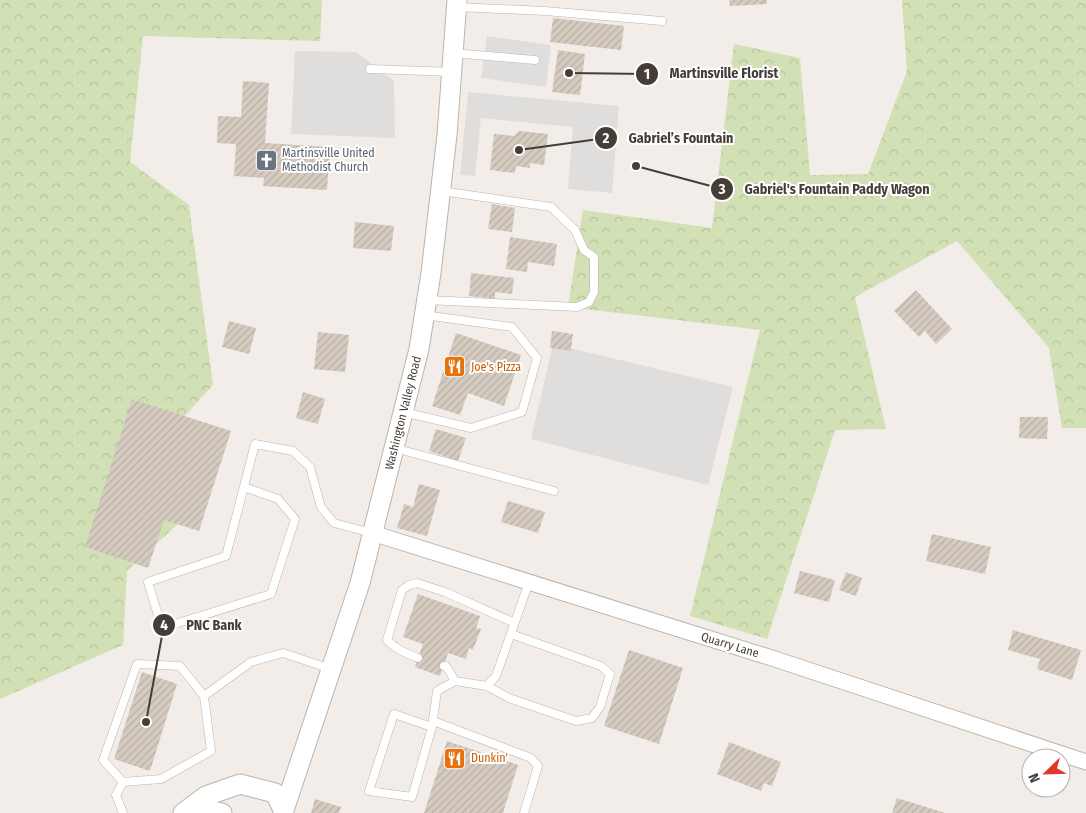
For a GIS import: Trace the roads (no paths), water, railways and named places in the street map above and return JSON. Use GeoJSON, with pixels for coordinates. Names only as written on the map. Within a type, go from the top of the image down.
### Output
{"type":"FeatureCollection","features":[{"type":"Feature","properties":{"kind":"street","name":"Washington Valley Road"},"geometry":{"type":"LineString","coordinates":[[282,813],[360,583],[419,350],[441,191],[457,4]]}},
{"type":"Feature","properties":{"kind":"street","name":"Quarry Lane"},"geometry":{"type":"LineString","coordinates":[[372,533],[775,659],[1086,762]]}},
{"type":"Feature","properties":{"kind":"street"},"geometry":{"type":"LineString","coordinates":[[188,810],[206,796],[240,784],[275,793],[282,813]]}},
{"type":"Feature","properties":{"kind":"street"},"geometry":{"type":"LineString","coordinates":[[188,810],[222,813]]}},
{"type":"Feature","properties":{"kind":"lane"},"geometry":{"type":"LineString","coordinates":[[457,4],[662,21]]}},
{"type":"Feature","properties":{"kind":"lane"},"geometry":{"type":"LineString","coordinates":[[453,53],[535,60]]}},
{"type":"Feature","properties":{"kind":"lane"},"geometry":{"type":"LineString","coordinates":[[370,69],[452,72]]}},
{"type":"Feature","properties":{"kind":"lane"},"geometry":{"type":"LineString","coordinates":[[426,308],[577,307],[590,302],[594,292],[594,257],[584,250],[575,230],[551,207],[441,191]]}},
{"type":"Feature","properties":{"kind":"lane"},"geometry":{"type":"LineString","coordinates":[[403,412],[471,428],[522,412],[537,358],[512,327],[426,308]]}},
{"type":"Feature","properties":{"kind":"lane"},"geometry":{"type":"LineString","coordinates":[[244,487],[278,499],[295,519],[271,594],[162,628],[148,582],[226,556],[255,444],[292,451],[310,467],[321,508],[334,523],[372,533]]}},
{"type":"Feature","properties":{"kind":"lane"},"geometry":{"type":"LineString","coordinates":[[394,448],[554,491]]}},
{"type":"Feature","properties":{"kind":"lane"},"geometry":{"type":"LineString","coordinates":[[487,686],[496,676],[529,582]]}},
{"type":"Feature","properties":{"kind":"lane"},"geometry":{"type":"LineString","coordinates":[[418,658],[392,646],[388,640],[402,590],[409,585],[417,584],[445,592],[515,622]]}},
{"type":"Feature","properties":{"kind":"lane"},"geometry":{"type":"LineString","coordinates":[[511,634],[601,666],[610,674],[600,707],[592,718],[576,721],[508,698],[487,686],[455,681],[437,691],[433,724],[412,798],[369,791],[394,714],[433,724],[532,758],[538,766],[524,813]]}},
{"type":"Feature","properties":{"kind":"lane"},"geometry":{"type":"LineString","coordinates":[[204,696],[251,662],[283,652],[330,669]]}},
{"type":"Feature","properties":{"kind":"lane"},"geometry":{"type":"LineString","coordinates":[[137,664],[180,666],[204,696],[211,751],[161,780],[123,782],[103,760],[137,664]]}},
{"type":"Feature","properties":{"kind":"lane"},"geometry":{"type":"LineString","coordinates":[[444,666],[446,666],[455,681]]}},
{"type":"Feature","properties":{"kind":"lane"},"geometry":{"type":"LineString","coordinates":[[123,782],[116,795],[123,813]]}},
{"type":"Feature","properties":{"kind":"place","name":"Martinsville Florist"},"geometry":{"type":"Point","coordinates":[569,73]}},
{"type":"Feature","properties":{"kind":"place","name":"Gabriel’s Fountain"},"geometry":{"type":"Point","coordinates":[519,150]}},
{"type":"Feature","properties":{"kind":"place","name":"Martinsville United Methodist Church"},"geometry":{"type":"Point","coordinates":[266,160]}},
{"type":"Feature","properties":{"kind":"place","name":"Gabriel's Fountain Paddy Wagon"},"geometry":{"type":"Point","coordinates":[636,166]}},
{"type":"Feature","properties":{"kind":"place","name":"Joe's Pizza"},"geometry":{"type":"Point","coordinates":[455,367]}},
{"type":"Feature","properties":{"kind":"place","name":"PNC Bank"},"geometry":{"type":"Point","coordinates":[146,722]}},
{"type":"Feature","properties":{"kind":"place","name":"Dunkin'"},"geometry":{"type":"Point","coordinates":[455,758]}}]}
